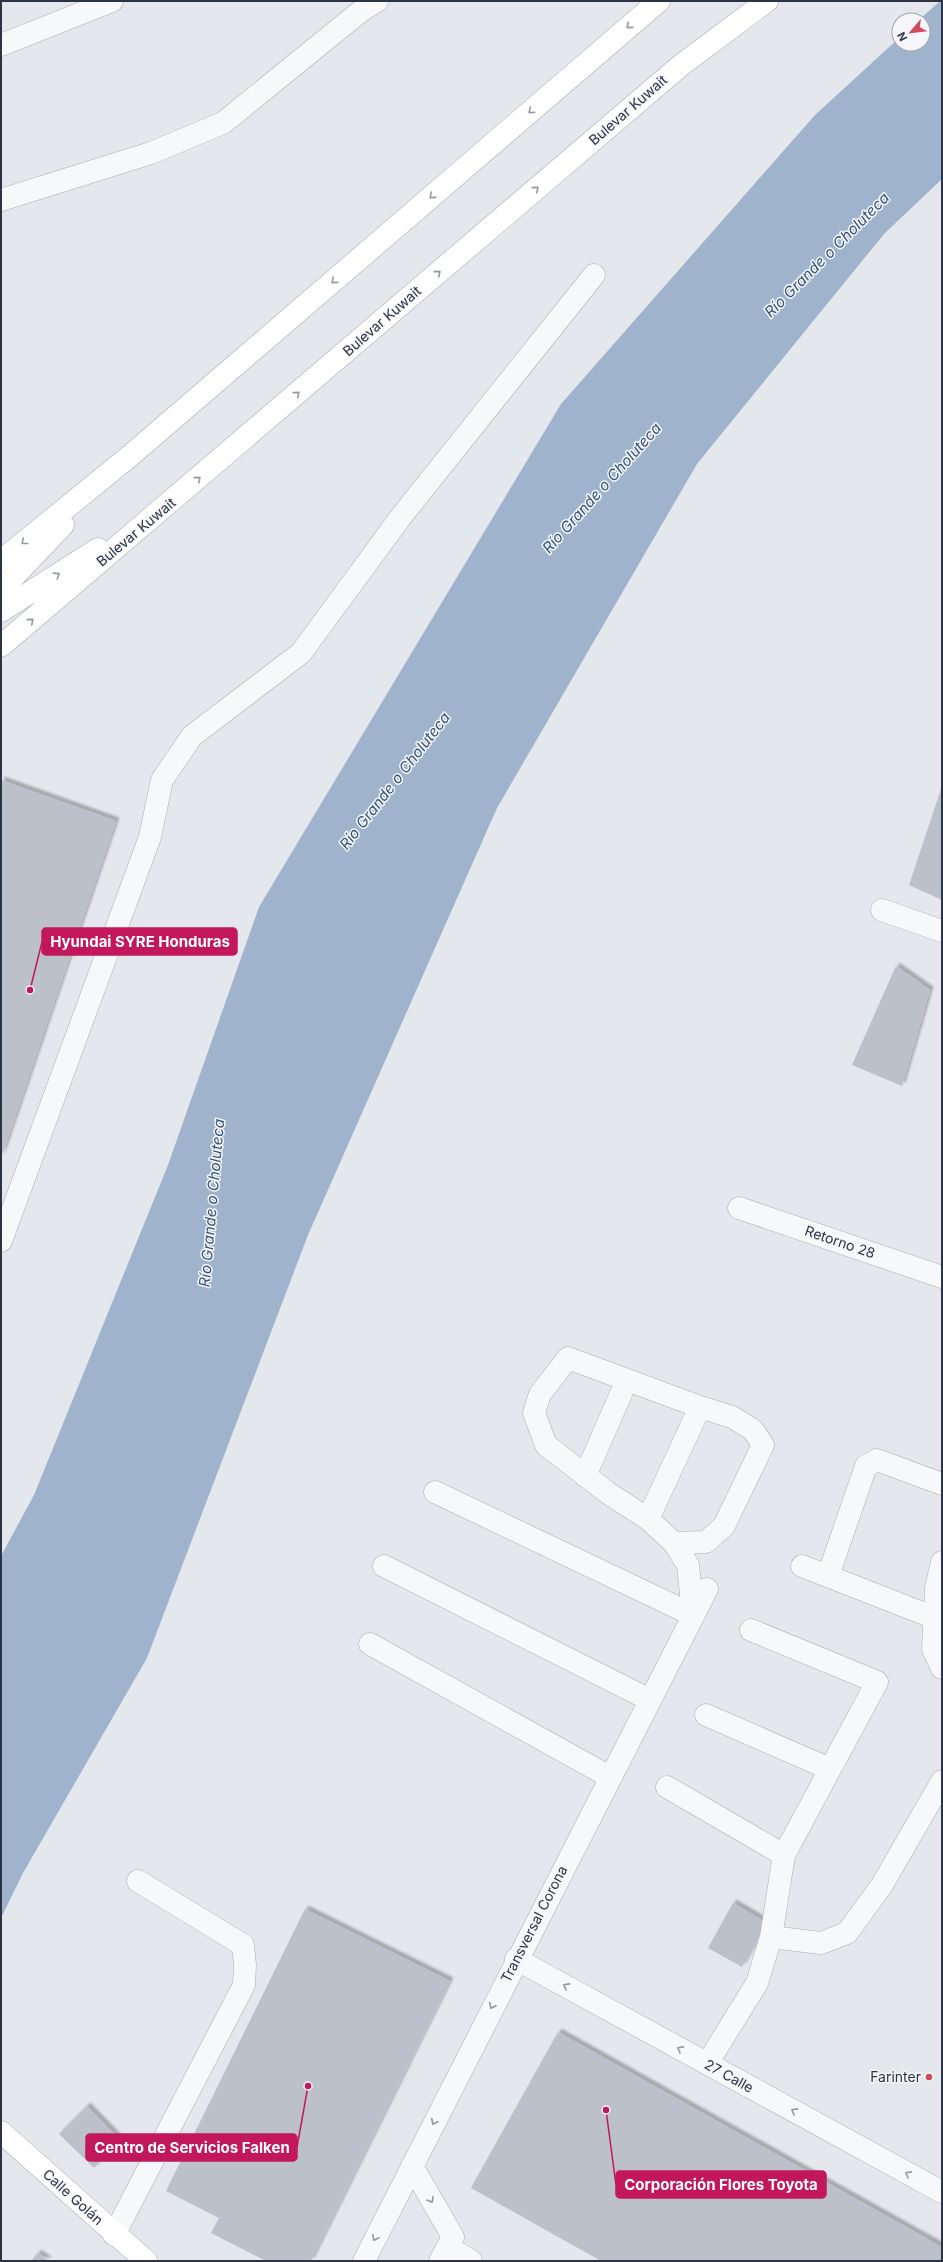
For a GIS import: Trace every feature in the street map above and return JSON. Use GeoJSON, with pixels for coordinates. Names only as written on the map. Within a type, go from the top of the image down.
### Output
{"type":"FeatureCollection","features":[{"type":"Feature","properties":{"kind":"main road"},"geometry":{"type":"LineString","coordinates":[[1,561],[131,455],[659,1]]}},
{"type":"Feature","properties":{"kind":"main road","name":"Bulevar Kuwait"},"geometry":{"type":"LineString","coordinates":[[1,646],[680,66],[767,1]]}},
{"type":"Feature","properties":{"kind":"main road"},"geometry":{"type":"LineString","coordinates":[[1,590],[131,455]]}},
{"type":"Feature","properties":{"kind":"main road"},"geometry":{"type":"LineString","coordinates":[[1,611],[168,504]]}},
{"type":"Feature","properties":{"kind":"main road","name":"Calle Golán"},"geometry":{"type":"LineString","coordinates":[[8,2138],[114,2235],[146,2261]]}},
{"type":"Feature","properties":{"kind":"street"},"geometry":{"type":"LineString","coordinates":[[1,45],[112,1]]}},
{"type":"Feature","properties":{"kind":"street"},"geometry":{"type":"LineString","coordinates":[[1,200],[151,153],[223,123],[361,11],[377,1]]}},
{"type":"Feature","properties":{"kind":"street"},"geometry":{"type":"LineString","coordinates":[[1,1241],[150,837],[162,780],[192,736],[301,653],[400,518],[594,275]]}},
{"type":"Feature","properties":{"kind":"street"},"geometry":{"type":"LineString","coordinates":[[882,910],[942,931]]}},
{"type":"Feature","properties":{"kind":"street","name":"Retorno 28"},"geometry":{"type":"LineString","coordinates":[[739,1208],[942,1277]]}},
{"type":"Feature","properties":{"kind":"street"},"geometry":{"type":"LineString","coordinates":[[674,1543],[706,1542],[724,1526],[763,1445],[753,1430],[732,1417],[700,1408],[568,1358],[540,1394],[534,1413],[546,1445],[585,1476],[648,1519],[674,1543],[688,1565],[693,1615]]}},
{"type":"Feature","properties":{"kind":"street"},"geometry":{"type":"LineString","coordinates":[[585,1476],[627,1380]]}},
{"type":"Feature","properties":{"kind":"street"},"geometry":{"type":"LineString","coordinates":[[648,1519],[700,1408]]}},
{"type":"Feature","properties":{"kind":"street"},"geometry":{"type":"LineString","coordinates":[[828,1576],[866,1466],[877,1460],[942,1484]]}},
{"type":"Feature","properties":{"kind":"street"},"geometry":{"type":"LineString","coordinates":[[436,1492],[693,1615]]}},
{"type":"Feature","properties":{"kind":"street"},"geometry":{"type":"LineString","coordinates":[[942,1562],[936,1588],[933,1649],[942,1668]]}},
{"type":"Feature","properties":{"kind":"street"},"geometry":{"type":"LineString","coordinates":[[384,1566],[650,1700]]}},
{"type":"Feature","properties":{"kind":"street"},"geometry":{"type":"LineString","coordinates":[[802,1566],[935,1618]]}},
{"type":"Feature","properties":{"kind":"street","name":"Transversal Corona"},"geometry":{"type":"LineString","coordinates":[[364,2261],[516,1959],[707,1589]]}},
{"type":"Feature","properties":{"kind":"street"},"geometry":{"type":"LineString","coordinates":[[707,2064],[756,1983],[771,1937],[784,1855],[877,1682],[751,1630]]}},
{"type":"Feature","properties":{"kind":"street"},"geometry":{"type":"LineString","coordinates":[[370,1644],[610,1777]]}},
{"type":"Feature","properties":{"kind":"street"},"geometry":{"type":"LineString","coordinates":[[706,1714],[830,1769]]}},
{"type":"Feature","properties":{"kind":"street"},"geometry":{"type":"LineString","coordinates":[[771,1937],[821,1943],[847,1933],[882,1885],[942,1782]]}},
{"type":"Feature","properties":{"kind":"street"},"geometry":{"type":"LineString","coordinates":[[667,1787],[784,1855]]}},
{"type":"Feature","properties":{"kind":"street"},"geometry":{"type":"LineString","coordinates":[[114,2235],[244,1985],[245,1965],[243,1945],[138,1881]]}},
{"type":"Feature","properties":{"kind":"street","name":"27 Calle"},"geometry":{"type":"LineString","coordinates":[[516,1959],[942,2192]]}},
{"type":"Feature","properties":{"kind":"street"},"geometry":{"type":"LineString","coordinates":[[412,2166],[453,2237],[444,2254],[471,2261]]}},
{"type":"Feature","properties":{"kind":"water","name":"Río Grande o Choluteca"},"geometry":{"type":"Polygon","coordinates":[[[940,1],[942,1],[942,179],[884,234],[697,464],[497,808],[308,1235],[147,1658],[23,1873],[1,1918],[1,1556],[34,1495],[168,1165],[259,907],[561,404],[815,115],[891,45],[891,52],[931,52],[931,12],[928,12],[940,1]]]}},
{"type":"Feature","properties":{"kind":"building"},"geometry":{"type":"Polygon","coordinates":[[[1,780],[116,821],[1,1158],[1,780]]]}},
{"type":"Feature","properties":{"kind":"building"},"geometry":{"type":"Polygon","coordinates":[[[942,786],[942,900],[909,885],[942,786]]]}},
{"type":"Feature","properties":{"kind":"building"},"geometry":{"type":"Polygon","coordinates":[[[896,966],[930,990],[902,1086],[852,1065],[896,966]]]}},
{"type":"Feature","properties":{"kind":"building"},"geometry":{"type":"Polygon","coordinates":[[[733,1903],[767,1923],[742,1967],[708,1948],[733,1903]]]}},
{"type":"Feature","properties":{"kind":"building"},"geometry":{"type":"Polygon","coordinates":[[[305,1909],[450,1981],[311,2261],[266,2261],[211,2233],[219,2218],[166,2191],[305,1909]]]}},
{"type":"Feature","properties":{"kind":"building"},"geometry":{"type":"Polygon","coordinates":[[[558,2032],[942,2247],[942,2261],[601,2261],[471,2188],[558,2032]]]}},
{"type":"Feature","properties":{"kind":"building"},"geometry":{"type":"Polygon","coordinates":[[[87,2106],[121,2141],[94,2168],[59,2134],[87,2106]]]}},
{"type":"Feature","properties":{"kind":"building"},"geometry":{"type":"Polygon","coordinates":[[[38,2253],[49,2261],[31,2261],[38,2253]]]}},
{"type":"Feature","properties":{"kind":"place","name":"Hyundai SYRE Honduras"},"geometry":{"type":"Point","coordinates":[30,990]}},
{"type":"Feature","properties":{"kind":"place","name":"Farinter"},"geometry":{"type":"Point","coordinates":[929,2077]}},
{"type":"Feature","properties":{"kind":"place","name":"Centro de Servicios Falken"},"geometry":{"type":"Point","coordinates":[308,2086]}},
{"type":"Feature","properties":{"kind":"place","name":"Corporación Flores Toyota"},"geometry":{"type":"Point","coordinates":[606,2110]}}]}
